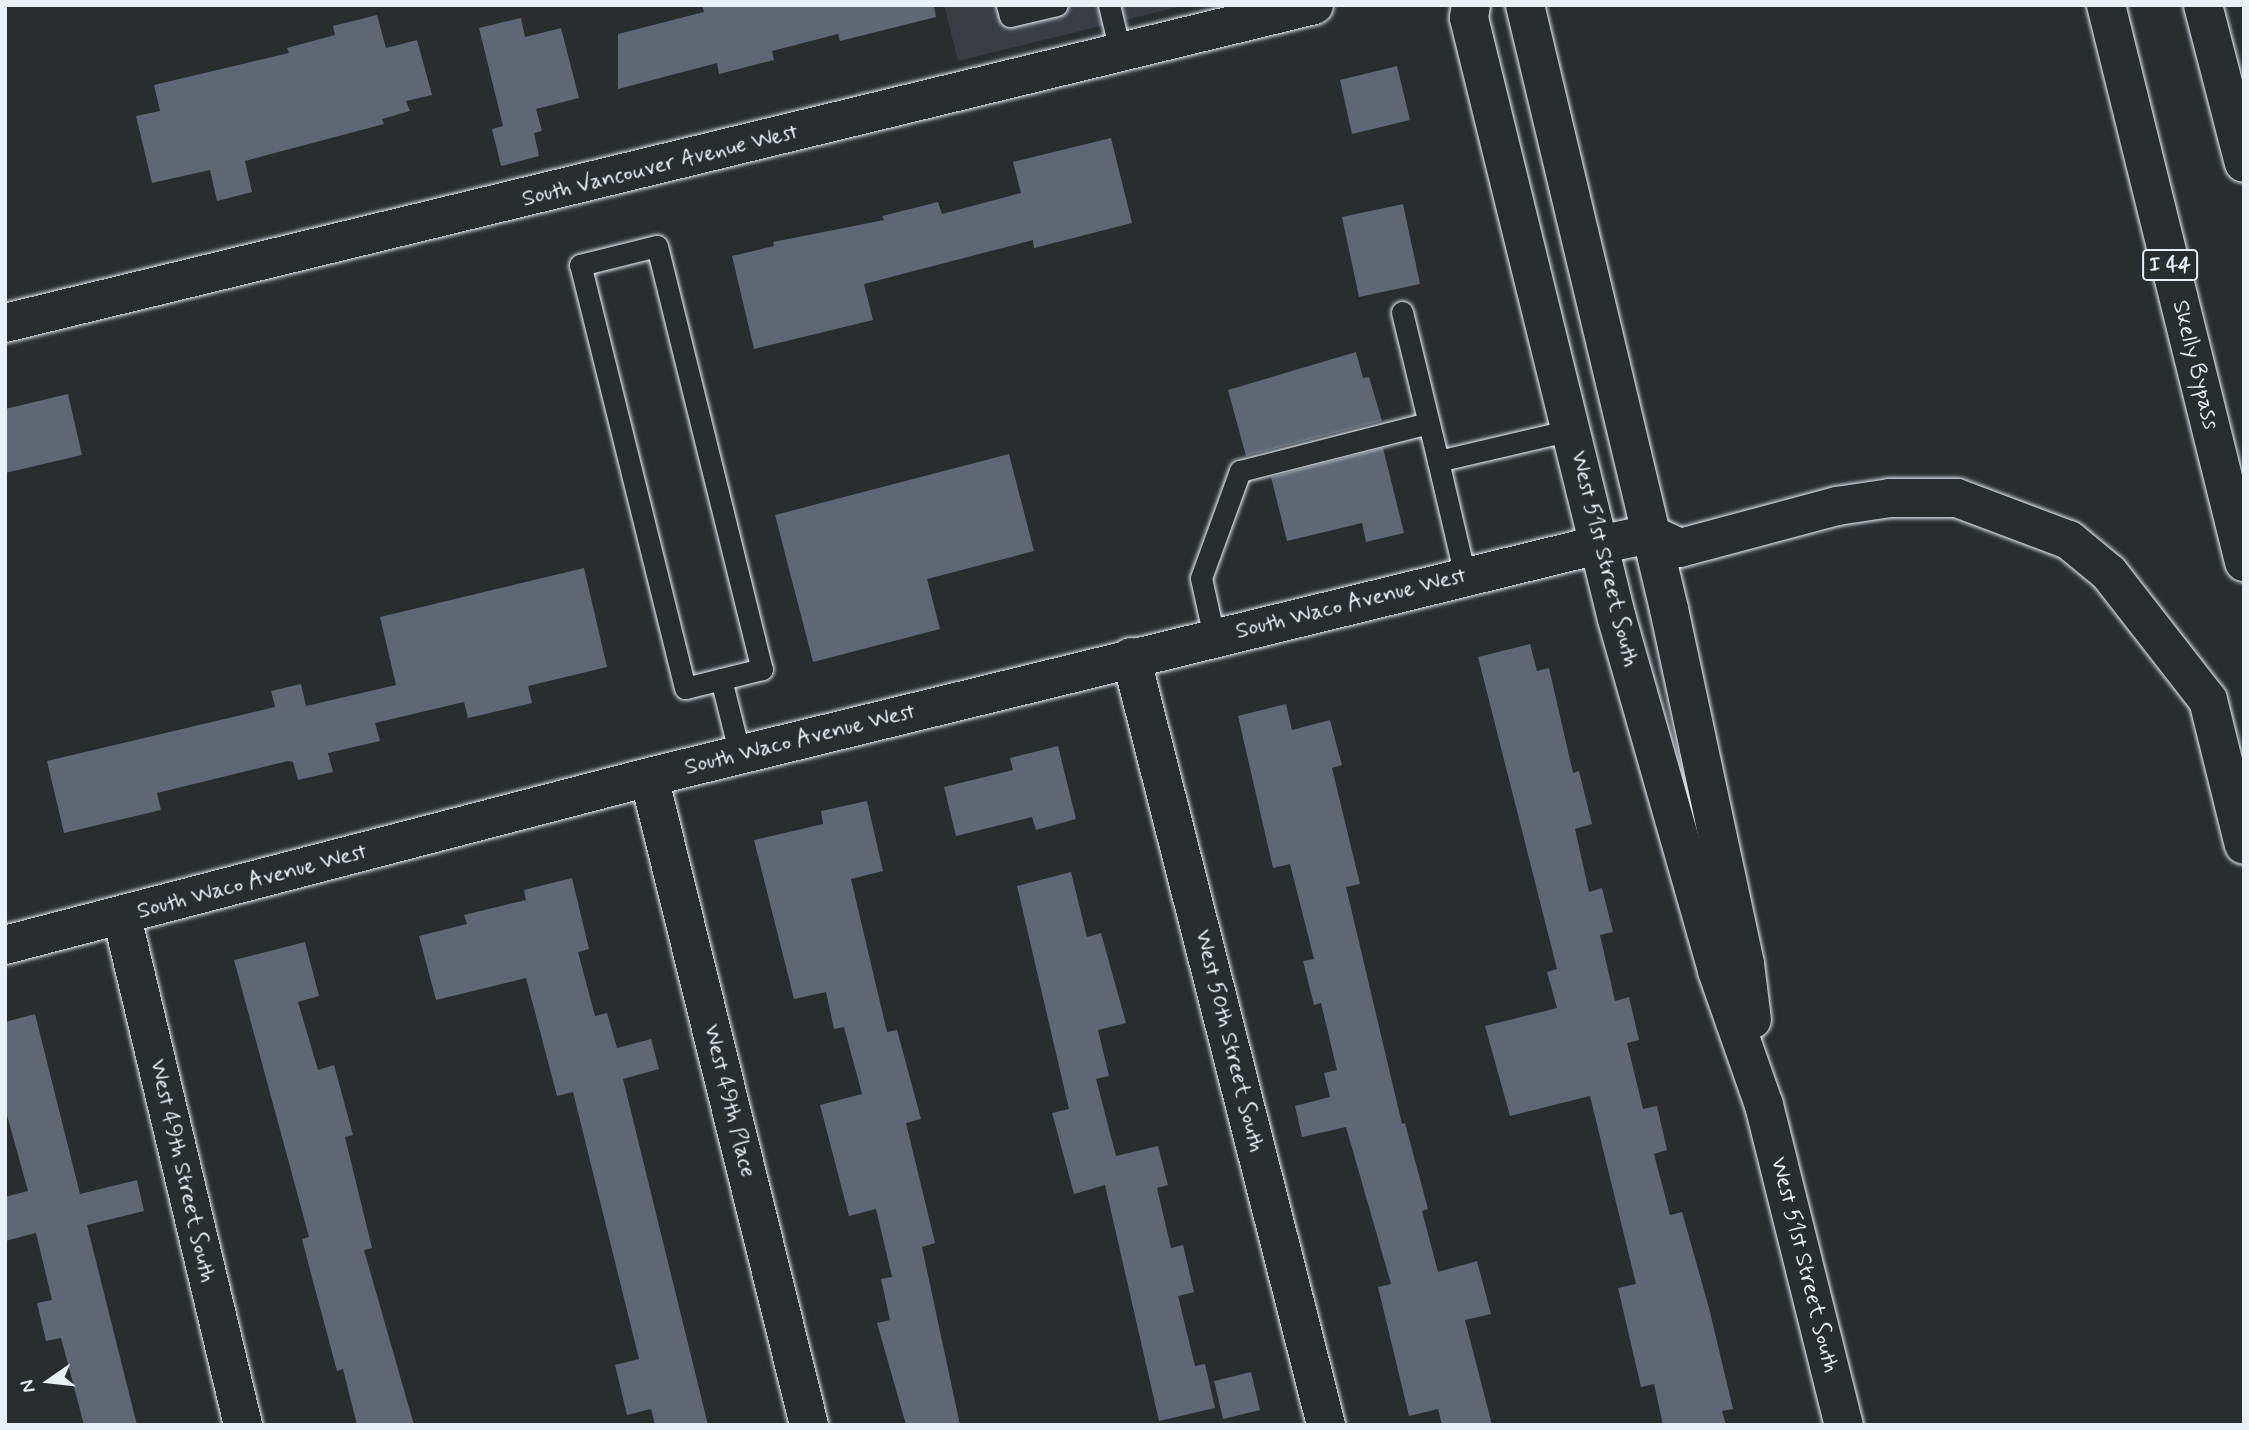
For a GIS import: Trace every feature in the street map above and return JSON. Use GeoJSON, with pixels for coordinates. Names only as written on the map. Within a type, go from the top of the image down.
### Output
{"type":"FeatureCollection","features":[{"type":"Feature","properties":{"kind":"main road","name":"South Vancouver Avenue West"},"geometry":{"type":"LineString","coordinates":[[5,323],[1122,55],[1314,5]]}},
{"type":"Feature","properties":{"kind":"main road","name":"West 51st Street South"},"geometry":{"type":"LineString","coordinates":[[1471,5],[1469,18],[1598,545],[1717,971],[1764,1105],[1844,1425]]}},
{"type":"Feature","properties":{"kind":"main road","name":"West 51st Street South"},"geometry":{"type":"LineString","coordinates":[[1525,5],[1650,534],[1745,964],[1764,1105]]}},
{"type":"Feature","properties":{"kind":"main road","name":"Skelly Bypass"},"geometry":{"type":"LineString","coordinates":[[2106,5],[2244,562]]}},
{"type":"Feature","properties":{"kind":"main road"},"geometry":{"type":"LineString","coordinates":[[2203,5],[2244,163]]}},
{"type":"Feature","properties":{"kind":"main road"},"geometry":{"type":"LineString","coordinates":[[1650,534],[1680,548],[1837,506],[1890,498],[1958,498],[2069,540],[2109,573],[2208,700],[2244,845]]}},
{"type":"Feature","properties":{"kind":"main road","name":"South Waco Avenue West"},"geometry":{"type":"LineString","coordinates":[[5,945],[122,917],[649,777],[1131,657],[1650,534]]}},
{"type":"Feature","properties":{"kind":"main road","name":"West 50th Street South"},"geometry":{"type":"LineString","coordinates":[[1131,657],[1326,1425]]}},
{"type":"Feature","properties":{"kind":"main road","name":"West 49th Place"},"geometry":{"type":"LineString","coordinates":[[649,777],[809,1425]]}},
{"type":"Feature","properties":{"kind":"main road","name":"West 49th Street South"},"geometry":{"type":"LineString","coordinates":[[122,917],[243,1425]]}},
{"type":"Feature","properties":{"kind":"lane"},"geometry":{"type":"LineString","coordinates":[[1007,5],[1010,16],[1057,5]]}},
{"type":"Feature","properties":{"kind":"lane"},"geometry":{"type":"LineString","coordinates":[[1109,5],[1122,55]]}},
{"type":"Feature","properties":{"kind":"lane"},"geometry":{"type":"LineString","coordinates":[[657,246],[762,669],[721,679],[685,688],[580,265],[657,246]]}},
{"type":"Feature","properties":{"kind":"lane"},"geometry":{"type":"LineString","coordinates":[[1402,312],[1465,576]]}},
{"type":"Feature","properties":{"kind":"lane"},"geometry":{"type":"LineString","coordinates":[[1214,637],[1201,578],[1240,471],[1428,422]]}},
{"type":"Feature","properties":{"kind":"lane"},"geometry":{"type":"LineString","coordinates":[[1438,461],[1571,430]]}},
{"type":"Feature","properties":{"kind":"lane"},"geometry":{"type":"LineString","coordinates":[[721,679],[740,755]]}},
{"type":"Feature","properties":{"kind":"shaded area"},"geometry":{"type":"Polygon","coordinates":[[[944,5],[1186,5],[958,61],[944,5]]]}},
{"type":"Feature","properties":{"kind":"building"},"geometry":{"type":"Polygon","coordinates":[[[702,5],[934,5],[936,17],[840,41],[838,34],[772,51],[774,60],[719,74],[717,63],[618,89],[618,34],[704,12],[702,5]]]}},
{"type":"Feature","properties":{"kind":"building"},"geometry":{"type":"Polygon","coordinates":[[[377,15],[386,48],[417,40],[432,95],[406,101],[410,111],[382,119],[384,124],[245,161],[252,192],[217,201],[210,170],[152,183],[136,116],[160,111],[154,85],[289,53],[287,48],[335,35],[333,26],[377,15]]]}},
{"type":"Feature","properties":{"kind":"building"},"geometry":{"type":"Polygon","coordinates":[[[521,18],[525,37],[561,28],[579,98],[536,109],[542,131],[534,133],[539,156],[501,166],[492,129],[503,126],[479,28],[521,18]]]}},
{"type":"Feature","properties":{"kind":"building"},"geometry":{"type":"Polygon","coordinates":[[[1397,66],[1410,120],[1352,134],[1340,80],[1397,66]]]}},
{"type":"Feature","properties":{"kind":"building"},"geometry":{"type":"Polygon","coordinates":[[[1111,138],[1132,223],[1034,248],[1033,240],[864,284],[873,320],[754,349],[732,256],[774,246],[773,242],[884,220],[882,216],[938,202],[942,214],[1021,193],[1013,162],[1111,138]]]}},
{"type":"Feature","properties":{"kind":"building"},"geometry":{"type":"Polygon","coordinates":[[[1403,204],[1420,284],[1359,297],[1342,217],[1403,204]]]}},
{"type":"Feature","properties":{"kind":"building"},"geometry":{"type":"Polygon","coordinates":[[[1356,352],[1363,378],[1369,377],[1382,421],[1246,456],[1228,390],[1356,352]]]}},
{"type":"Feature","properties":{"kind":"building"},"geometry":{"type":"Polygon","coordinates":[[[68,394],[82,455],[5,473],[5,409],[68,394]]]}},
{"type":"Feature","properties":{"kind":"building"},"geometry":{"type":"Polygon","coordinates":[[[1383,448],[1404,533],[1366,542],[1362,523],[1287,541],[1271,477],[1383,448]]]}},
{"type":"Feature","properties":{"kind":"building"},"geometry":{"type":"Polygon","coordinates":[[[1009,454],[1034,551],[927,579],[940,629],[813,662],[775,515],[1009,454]]]}},
{"type":"Feature","properties":{"kind":"building"},"geometry":{"type":"Polygon","coordinates":[[[584,568],[607,667],[528,686],[532,703],[468,718],[464,702],[375,723],[380,741],[328,753],[333,772],[298,780],[293,762],[288,761],[157,793],[161,810],[64,833],[47,761],[275,707],[271,691],[301,684],[306,706],[396,685],[380,617],[584,568]]]}},
{"type":"Feature","properties":{"kind":"building"},"geometry":{"type":"Polygon","coordinates":[[[1530,644],[1537,671],[1549,668],[1573,773],[1579,771],[1592,824],[1575,829],[1589,892],[1602,888],[1613,932],[1600,935],[1615,1001],[1629,997],[1639,1040],[1627,1043],[1643,1109],[1657,1106],[1667,1150],[1654,1154],[1670,1215],[1682,1212],[1709,1308],[1733,1409],[1722,1411],[1726,1425],[1663,1425],[1654,1384],[1641,1387],[1618,1288],[1636,1284],[1590,1096],[1510,1116],[1485,1026],[1557,1008],[1547,972],[1557,969],[1478,657],[1530,644]]]}},
{"type":"Feature","properties":{"kind":"building"},"geometry":{"type":"Polygon","coordinates":[[[1286,704],[1292,730],[1330,720],[1342,765],[1332,768],[1360,884],[1346,887],[1402,1124],[1405,1123],[1428,1209],[1422,1211],[1438,1272],[1477,1261],[1491,1314],[1465,1320],[1492,1425],[1442,1425],[1438,1409],[1409,1416],[1378,1287],[1391,1284],[1346,1127],[1302,1137],[1295,1106],[1330,1097],[1324,1073],[1337,1070],[1321,1003],[1314,1005],[1303,961],[1314,959],[1290,864],[1273,868],[1238,716],[1286,704]]]}},
{"type":"Feature","properties":{"kind":"building"},"geometry":{"type":"Polygon","coordinates":[[[1058,746],[1076,819],[1036,830],[1032,817],[956,836],[944,787],[1013,770],[1010,758],[1058,746]]]}},
{"type":"Feature","properties":{"kind":"building"},"geometry":{"type":"Polygon","coordinates":[[[867,801],[883,871],[851,879],[887,1032],[897,1030],[921,1119],[906,1123],[935,1243],[922,1247],[960,1425],[906,1425],[877,1323],[890,1320],[881,1279],[892,1277],[876,1209],[849,1216],[820,1105],[862,1094],[844,1027],[834,1029],[826,992],[794,999],[754,840],[823,824],[821,811],[867,801]]]}},
{"type":"Feature","properties":{"kind":"building"},"geometry":{"type":"Polygon","coordinates":[[[1071,872],[1087,937],[1101,933],[1126,1023],[1098,1030],[1109,1076],[1096,1079],[1116,1156],[1158,1146],[1168,1185],[1157,1188],[1171,1248],[1183,1245],[1194,1292],[1178,1296],[1195,1366],[1205,1364],[1215,1408],[1159,1421],[1105,1185],[1074,1194],[1052,1113],[1069,1109],[1017,886],[1071,872]]]}},
{"type":"Feature","properties":{"kind":"building"},"geometry":{"type":"Polygon","coordinates":[[[572,878],[589,949],[578,952],[595,1016],[607,1013],[617,1048],[651,1039],[659,1069],[623,1079],[708,1425],[655,1425],[651,1409],[627,1415],[615,1365],[639,1359],[573,1092],[557,1096],[526,978],[436,1000],[419,936],[467,924],[464,915],[526,900],[524,890],[572,878]]]}},
{"type":"Feature","properties":{"kind":"building"},"geometry":{"type":"Polygon","coordinates":[[[305,942],[319,996],[298,1002],[318,1070],[334,1065],[353,1135],[345,1137],[372,1248],[364,1250],[414,1425],[357,1425],[343,1369],[337,1371],[311,1274],[302,1239],[309,1237],[234,960],[305,942]]]}},
{"type":"Feature","properties":{"kind":"building"},"geometry":{"type":"Polygon","coordinates":[[[35,1014],[80,1194],[137,1180],[144,1211],[87,1225],[137,1425],[84,1425],[61,1338],[46,1341],[37,1303],[52,1300],[36,1233],[5,1241],[5,1197],[28,1191],[5,1108],[5,1022],[35,1014]]]}},
{"type":"Feature","properties":{"kind":"building"},"geometry":{"type":"Polygon","coordinates":[[[1251,1372],[1260,1410],[1223,1419],[1214,1381],[1251,1372]]]}}]}
